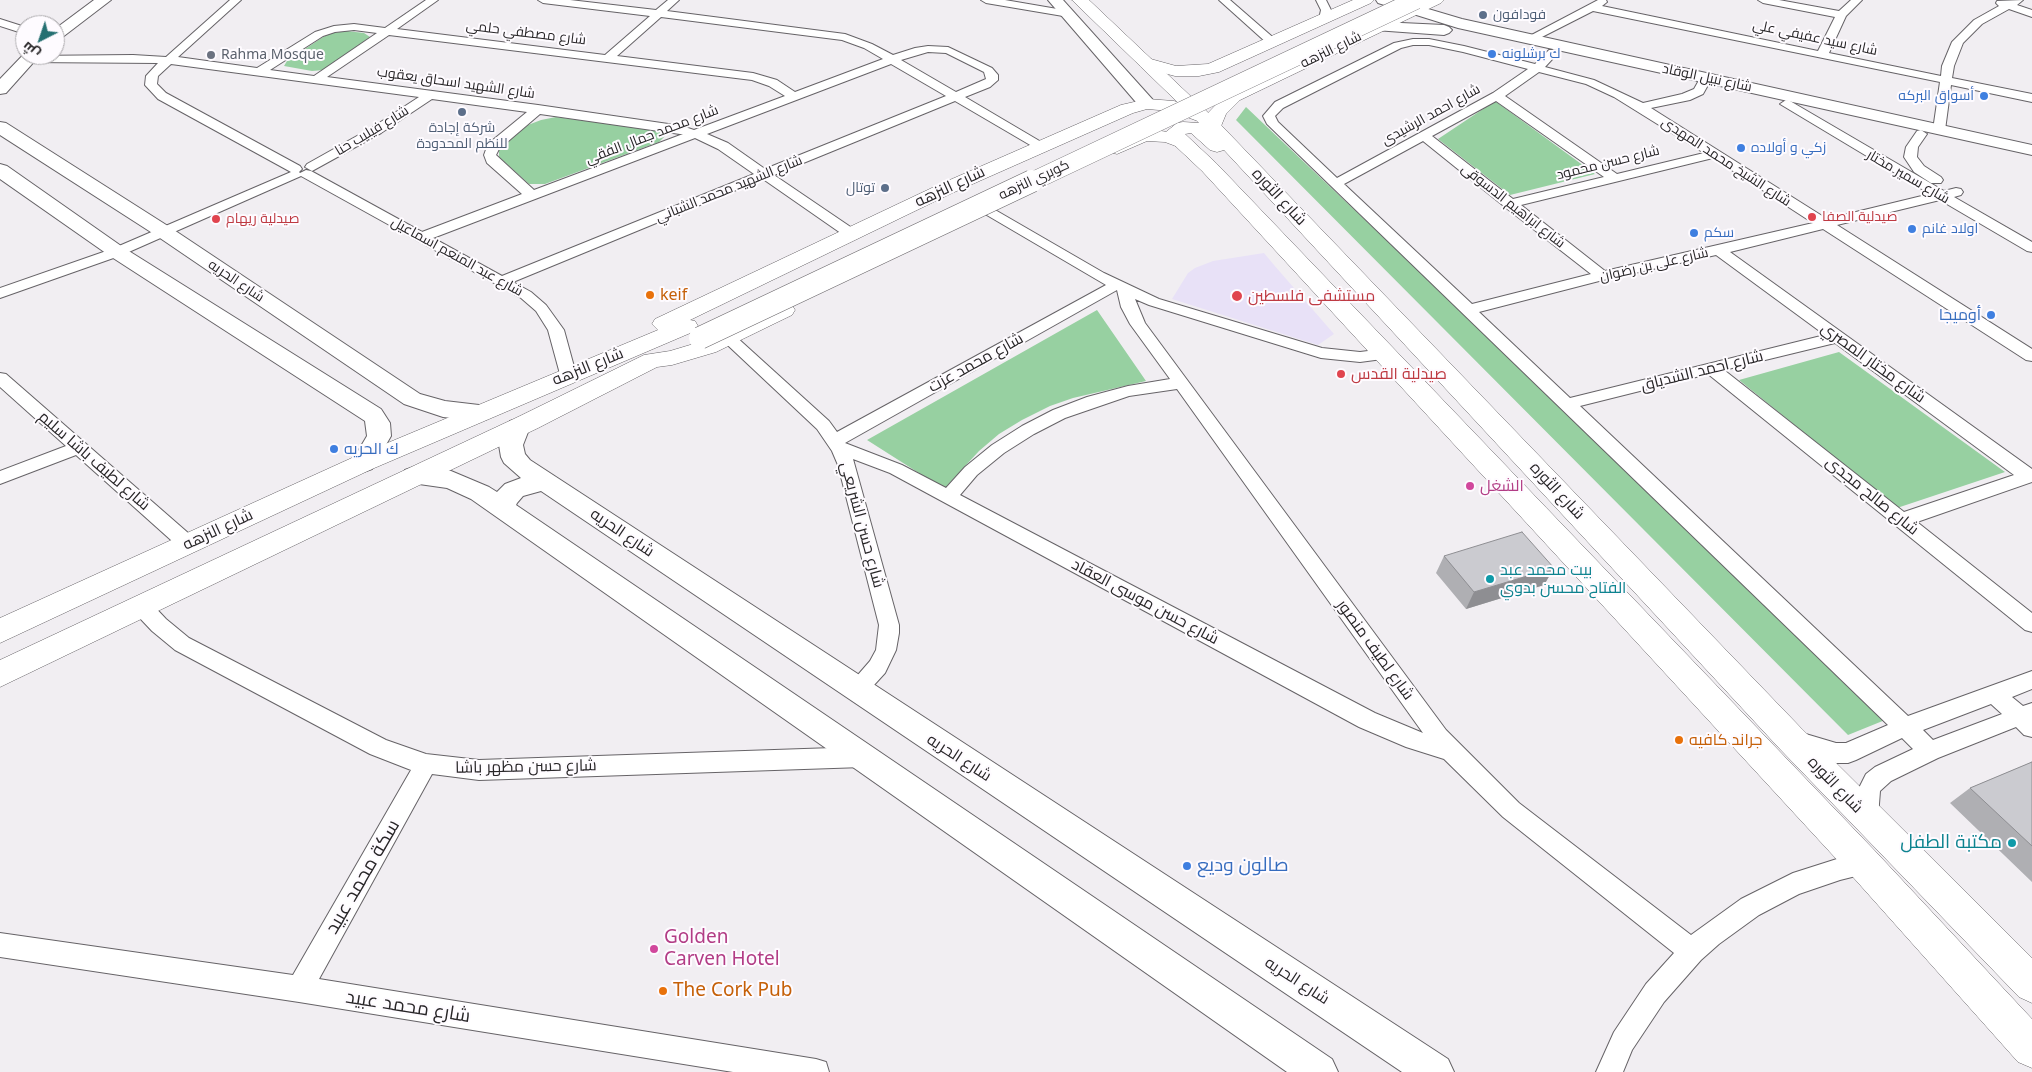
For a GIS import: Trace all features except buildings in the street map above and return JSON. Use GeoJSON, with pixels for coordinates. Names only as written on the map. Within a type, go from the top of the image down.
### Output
{"type":"FeatureCollection","features":[{"type":"Feature","properties":{"kind":"main road","name":"شارع النزهه"},"geometry":{"type":"LineString","coordinates":[[1147,63],[1176,71],[1199,71],[1213,68],[1366,0]]}},
{"type":"Feature","properties":{"kind":"main road","name":"كوبري النزهه"},"geometry":{"type":"LineString","coordinates":[[643,354],[824,265],[1393,0]]}},
{"type":"Feature","properties":{"kind":"main road","name":"شارع النزهه"},"geometry":{"type":"LineString","coordinates":[[0,674],[518,427],[643,354],[649,332],[666,322],[850,233],[1126,109],[1147,104],[1174,106],[1207,121],[1230,99],[1380,27],[1415,5],[1436,0]]}},
{"type":"Feature","properties":{"kind":"main road","name":"كوبري النزهه"},"geometry":{"type":"LineString","coordinates":[[643,354],[1415,5]]}},
{"type":"Feature","properties":{"kind":"main road","name":"شارع الثوره"},"geometry":{"type":"LineString","coordinates":[[1074,7],[1147,63],[1207,121],[1790,738],[2032,984]]}},
{"type":"Feature","properties":{"kind":"main road"},"geometry":{"type":"LineString","coordinates":[[1265,45],[1265,54],[1276,60],[1297,66]]}},
{"type":"Feature","properties":{"kind":"main road"},"geometry":{"type":"LineString","coordinates":[[1181,142],[1174,134],[1176,130],[1183,127],[1196,128],[1232,160],[1252,169]]}},
{"type":"Feature","properties":{"kind":"main road","name":"شارع النزهه"},"geometry":{"type":"LineString","coordinates":[[0,630],[363,463],[568,374],[643,354],[690,353],[727,338],[1142,136],[1163,136],[1181,142]]}},
{"type":"Feature","properties":{"kind":"main road","name":"شارع الثوره"},"geometry":{"type":"LineString","coordinates":[[1181,142],[1210,167],[1864,864],[2032,1048]]}},
{"type":"Feature","properties":{"kind":"main road"},"geometry":{"type":"LineString","coordinates":[[1046,144],[1069,143],[1080,147],[1087,154],[1085,164]]}},
{"type":"Feature","properties":{"kind":"street"},"geometry":{"type":"LineString","coordinates":[[65,29],[104,0]]}},
{"type":"Feature","properties":{"kind":"street"},"geometry":{"type":"LineString","coordinates":[[168,60],[235,1],[247,0]]}},
{"type":"Feature","properties":{"kind":"street"},"geometry":{"type":"LineString","coordinates":[[317,79],[433,0]]}},
{"type":"Feature","properties":{"kind":"street"},"geometry":{"type":"LineString","coordinates":[[543,0],[836,35],[860,42],[1046,144]]}},
{"type":"Feature","properties":{"kind":"street"},"geometry":{"type":"LineString","coordinates":[[607,59],[674,0]]}},
{"type":"Feature","properties":{"kind":"street"},"geometry":{"type":"LineString","coordinates":[[986,0],[1074,7]]}},
{"type":"Feature","properties":{"kind":"street"},"geometry":{"type":"LineString","coordinates":[[1008,3],[1025,0]]}},
{"type":"Feature","properties":{"kind":"street","name":"شارع الثوره"},"geometry":{"type":"LineString","coordinates":[[1056,0],[1074,7],[1147,104]]}},
{"type":"Feature","properties":{"kind":"street"},"geometry":{"type":"LineString","coordinates":[[1224,0],[1265,45]]}},
{"type":"Feature","properties":{"kind":"street"},"geometry":{"type":"LineString","coordinates":[[1321,0],[1326,10],[1324,19]]}},
{"type":"Feature","properties":{"kind":"street","name":"شارع نبيل الوقاد"},"geometry":{"type":"LineString","coordinates":[[1383,0],[1415,5],[1456,27]]}},
{"type":"Feature","properties":{"kind":"street"},"geometry":{"type":"LineString","coordinates":[[1519,64],[1533,44],[1605,0]]}},
{"type":"Feature","properties":{"kind":"street"},"geometry":{"type":"LineString","coordinates":[[1763,0],[1841,15]]}},
{"type":"Feature","properties":{"kind":"street"},"geometry":{"type":"LineString","coordinates":[[1822,54],[1841,15],[1856,0]]}},
{"type":"Feature","properties":{"kind":"street"},"geometry":{"type":"LineString","coordinates":[[1992,0],[2013,3],[2032,14]]}},
{"type":"Feature","properties":{"kind":"street"},"geometry":{"type":"LineString","coordinates":[[1939,130],[1946,80],[1952,54],[1967,32],[1985,18],[2013,3]]}},
{"type":"Feature","properties":{"kind":"street","name":"شارع سيد عفيفي علي"},"geometry":{"type":"LineString","coordinates":[[1591,7],[2032,98]]}},
{"type":"Feature","properties":{"kind":"street"},"geometry":{"type":"LineString","coordinates":[[0,22],[15,27]]}},
{"type":"Feature","properties":{"kind":"street","name":"شارع مصطفي حلمي"},"geometry":{"type":"LineString","coordinates":[[260,71],[323,32],[349,27],[758,78],[773,83],[795,97]]}},
{"type":"Feature","properties":{"kind":"street","name":"شارع نبيل الوقاد"},"geometry":{"type":"LineString","coordinates":[[1380,27],[1456,27],[2032,150]]}},
{"type":"Feature","properties":{"kind":"street","name":"شارع الشيخ محمد المهدى"},"geometry":{"type":"LineString","coordinates":[[1337,183],[1273,124],[1269,116],[1274,109],[1398,45],[1413,42],[1444,45],[1599,86],[1641,107],[2032,356]]}},
{"type":"Feature","properties":{"kind":"street","name":"شارع نبيل الوقاد"},"geometry":{"type":"LineString","coordinates":[[1533,44],[1553,52],[2032,158]]}},
{"type":"Feature","properties":{"kind":"street"},"geometry":{"type":"LineString","coordinates":[[892,60],[922,50],[942,49],[954,52],[992,74],[990,82],[956,96]]}},
{"type":"Feature","properties":{"kind":"street"},"geometry":{"type":"LineString","coordinates":[[1536,69],[1553,52]]}},
{"type":"Feature","properties":{"kind":"street","name":"شارع الشهيد اسحاق يعقوب"},"geometry":{"type":"LineString","coordinates":[[65,58],[168,60],[674,128],[696,134],[717,143],[850,233]]}},
{"type":"Feature","properties":{"kind":"street","name":"شارع عبد المنعم اسماعيل"},"geometry":{"type":"LineString","coordinates":[[168,60],[152,76],[151,85],[157,93],[526,295],[547,314],[560,338],[568,374]]}},
{"type":"Feature","properties":{"kind":"street","name":"شارع محمد جمال الفقي"},"geometry":{"type":"LineString","coordinates":[[422,237],[892,60]]}},
{"type":"Feature","properties":{"kind":"street"},"geometry":{"type":"LineString","coordinates":[[3,83],[22,65]]}},
{"type":"Feature","properties":{"kind":"street","name":"شارع احمد الرشيدى"},"geometry":{"type":"LineString","coordinates":[[1337,183],[1497,96],[1536,69]]}},
{"type":"Feature","properties":{"kind":"street"},"geometry":{"type":"LineString","coordinates":[[1641,107],[1686,97],[1699,91],[1702,85]]}},
{"type":"Feature","properties":{"kind":"street","name":"شارع فيليب حنا"},"geometry":{"type":"LineString","coordinates":[[0,293],[100,256],[117,252],[302,171],[377,130],[430,94]]}},
{"type":"Feature","properties":{"kind":"street","name":"شارع الشهيد محمد الشباني"},"geometry":{"type":"LineString","coordinates":[[502,281],[956,96]]}},
{"type":"Feature","properties":{"kind":"street"},"geometry":{"type":"LineString","coordinates":[[1497,96],[1614,178]]}},
{"type":"Feature","properties":{"kind":"street","name":"شارع سمير مختار"},"geometry":{"type":"LineString","coordinates":[[1786,104],[1941,196],[2031,238]]}},
{"type":"Feature","properties":{"kind":"street"},"geometry":{"type":"LineString","coordinates":[[532,196],[492,160],[490,155],[494,147],[538,109]]}},
{"type":"Feature","properties":{"kind":"street","name":"شارع الحريه"},"geometry":{"type":"LineString","coordinates":[[0,127],[164,232],[412,399],[430,406],[479,413]]}},
{"type":"Feature","properties":{"kind":"street","name":"شارع سمير مختار"},"geometry":{"type":"LineString","coordinates":[[1922,134],[1910,151],[1913,163],[1927,176],[2031,238]]}},
{"type":"Feature","properties":{"kind":"street","name":"شارع ابراهيم الدسوقى"},"geometry":{"type":"LineString","coordinates":[[1424,136],[1602,276]]}},
{"type":"Feature","properties":{"kind":"street","name":"شارع حسن محمود"},"geometry":{"type":"LineString","coordinates":[[1510,204],[1714,154]]}},
{"type":"Feature","properties":{"kind":"street"},"geometry":{"type":"LineString","coordinates":[[0,170],[117,252],[362,408],[376,419],[380,431],[378,441],[363,463]]}},
{"type":"Feature","properties":{"kind":"street"},"geometry":{"type":"LineString","coordinates":[[1337,183],[1930,751]]}},
{"type":"Feature","properties":{"kind":"street","name":"شارع على بن رضوان"},"geometry":{"type":"LineString","coordinates":[[1468,310],[1602,276],[1719,250],[1956,192]]}},
{"type":"Feature","properties":{"kind":"street"},"geometry":{"type":"LineString","coordinates":[[990,211],[1121,288],[1164,305],[1321,353],[1350,357],[1384,354]]}},
{"type":"Feature","properties":{"kind":"street","name":"شارع مختار المصري"},"geometry":{"type":"LineString","coordinates":[[1719,250],[2030,475]]}},
{"type":"Feature","properties":{"kind":"street","name":"شارع فيليب حنا"},"geometry":{"type":"LineString","coordinates":[[0,301],[100,264],[117,252]]}},
{"type":"Feature","properties":{"kind":"street","name":"شارع لطيف منصور"},"geometry":{"type":"LineString","coordinates":[[1121,288],[1134,318],[1426,721],[1451,751],[1512,810],[1692,951]]}},
{"type":"Feature","properties":{"kind":"street","name":"شارع محمد عزت"},"geometry":{"type":"LineString","coordinates":[[838,445],[1121,288]]}},
{"type":"Feature","properties":{"kind":"street","name":"شارع احمد الشدياق"},"geometry":{"type":"LineString","coordinates":[[1567,404],[1838,337]]}},
{"type":"Feature","properties":{"kind":"street","name":"شارع حسن الشريعي"},"geometry":{"type":"LineString","coordinates":[[727,338],[816,418],[838,445],[847,466],[889,625],[888,642],[883,659],[872,676],[857,690]]}},
{"type":"Feature","properties":{"kind":"street","name":"شارع صالح مجدى"},"geometry":{"type":"LineString","coordinates":[[1711,368],[2032,624]]}},
{"type":"Feature","properties":{"kind":"street","name":"شارع لطيف باشا سليم"},"geometry":{"type":"LineString","coordinates":[[0,378],[188,544]]}},
{"type":"Feature","properties":{"kind":"street"},"geometry":{"type":"LineString","coordinates":[[948,497],[972,471],[998,449],[1028,430],[1059,414],[1119,394],[1181,383]]}},
{"type":"Feature","properties":{"kind":"street"},"geometry":{"type":"LineString","coordinates":[[362,408],[388,402],[396,389]]}},
{"type":"Feature","properties":{"kind":"street","name":"شارع الحريه"},"geometry":{"type":"LineString","coordinates":[[518,427],[511,445],[513,457],[521,466],[1435,1072]]}},
{"type":"Feature","properties":{"kind":"street","name":"شارع حسن موسى العقاد"},"geometry":{"type":"LineString","coordinates":[[838,445],[875,460],[948,497],[1355,714],[1402,736],[1451,751]]}},
{"type":"Feature","properties":{"kind":"street"},"geometry":{"type":"LineString","coordinates":[[0,478],[79,447]]}},
{"type":"Feature","properties":{"kind":"street"},"geometry":{"type":"LineString","coordinates":[[1902,520],[2030,475]]}},
{"type":"Feature","properties":{"kind":"street"},"geometry":{"type":"LineString","coordinates":[[414,476],[442,478],[459,483],[473,489],[502,508],[1319,1072]]}},
{"type":"Feature","properties":{"kind":"street"},"geometry":{"type":"LineString","coordinates":[[502,508],[506,499],[514,490],[533,482],[546,482]]}},
{"type":"Feature","properties":{"kind":"street","name":"شارع حسن مظهر باشا"},"geometry":{"type":"LineString","coordinates":[[142,606],[159,625],[182,644],[384,750],[426,764],[480,770],[863,757]]}},
{"type":"Feature","properties":{"kind":"street"},"geometry":{"type":"LineString","coordinates":[[1790,738],[1822,750],[1848,753],[1905,727],[2032,680]]}},
{"type":"Feature","properties":{"kind":"street"},"geometry":{"type":"LineString","coordinates":[[1994,694],[2028,719]]}},
{"type":"Feature","properties":{"kind":"street"},"geometry":{"type":"LineString","coordinates":[[1866,817],[1870,790],[1874,781],[1883,774],[1930,751],[2028,719]]}},
{"type":"Feature","properties":{"kind":"street","name":"سكة محمد عبيد"},"geometry":{"type":"LineString","coordinates":[[299,989],[426,764]]}},
{"type":"Feature","properties":{"kind":"street"},"geometry":{"type":"LineString","coordinates":[[1608,1072],[1639,1016],[1655,992],[1692,951],[1730,920],[1771,896],[1817,877],[1864,864]]}},
{"type":"Feature","properties":{"kind":"street","name":"شارع محمد عبيد"},"geometry":{"type":"LineString","coordinates":[[0,945],[299,989],[816,1072]]}},
{"type":"Feature","properties":{"kind":"shaded area","name":"مستشفى فلسطين"},"geometry":{"type":"Polygon","coordinates":[[[1264,253],[1334,334],[1318,345],[1172,299],[1188,273],[1195,268],[1213,261],[1264,253]]]}},
{"type":"Feature","properties":{"kind":"green space"},"geometry":{"type":"Polygon","coordinates":[[[347,31],[364,33],[370,37],[324,70],[312,71],[284,66],[287,61],[323,37],[332,33],[347,31]]]}},
{"type":"Feature","properties":{"kind":"green space"},"geometry":{"type":"Polygon","coordinates":[[[1495,101],[1595,174],[1510,195],[1438,139],[1495,101]]]}},
{"type":"Feature","properties":{"kind":"green space"},"geometry":{"type":"Polygon","coordinates":[[[1246,107],[1890,718],[1848,735],[1236,120],[1246,107]]]}},
{"type":"Feature","properties":{"kind":"green space"},"geometry":{"type":"Polygon","coordinates":[[[556,117],[663,131],[666,135],[659,142],[545,184],[529,184],[499,157],[499,149],[528,125],[556,117]]]}},
{"type":"Feature","properties":{"kind":"green space"},"geometry":{"type":"Polygon","coordinates":[[[1097,310],[1146,381],[1073,398],[1050,406],[1022,420],[999,434],[979,451],[944,489],[867,440],[1097,310]]]}},
{"type":"Feature","properties":{"kind":"green space"},"geometry":{"type":"Polygon","coordinates":[[[1839,352],[2005,472],[1897,508],[1739,380],[1839,352]]]}},
{"type":"Feature","properties":{"kind":"place","name":"فودافون"},"geometry":{"type":"Point","coordinates":[1483,15]}},
{"type":"Feature","properties":{"kind":"place","name":"ك برشلونه"},"geometry":{"type":"Point","coordinates":[1492,54]}},
{"type":"Feature","properties":{"kind":"place","name":"Rahma Mosque"},"geometry":{"type":"Point","coordinates":[211,55]}},
{"type":"Feature","properties":{"kind":"place","name":"أسواق البركه"},"geometry":{"type":"Point","coordinates":[1984,96]}},
{"type":"Feature","properties":{"kind":"place","name":"شركة إجادة للنظم المحدودة"},"geometry":{"type":"Point","coordinates":[462,112]}},
{"type":"Feature","properties":{"kind":"place","name":"زكي و أولاده"},"geometry":{"type":"Point","coordinates":[1741,148]}},
{"type":"Feature","properties":{"kind":"place","name":"توتال"},"geometry":{"type":"Point","coordinates":[885,188]}},
{"type":"Feature","properties":{"kind":"place","name":"صيدلية الصفا"},"geometry":{"type":"Point","coordinates":[1812,217]}},
{"type":"Feature","properties":{"kind":"place","name":"صيدلية ريهام"},"geometry":{"type":"Point","coordinates":[216,219]}},
{"type":"Feature","properties":{"kind":"place","name":"اولاد غانم"},"geometry":{"type":"Point","coordinates":[1912,229]}},
{"type":"Feature","properties":{"kind":"place","name":"سكم"},"geometry":{"type":"Point","coordinates":[1694,233]}},
{"type":"Feature","properties":{"kind":"place","name":"keif"},"geometry":{"type":"Point","coordinates":[650,295]}},
{"type":"Feature","properties":{"kind":"place","name":"مستشفى فلسطين"},"geometry":{"type":"Point","coordinates":[1237,296]}},
{"type":"Feature","properties":{"kind":"place","name":"أوميجا"},"geometry":{"type":"Point","coordinates":[1991,315]}},
{"type":"Feature","properties":{"kind":"place","name":"صيدلية القدس"},"geometry":{"type":"Point","coordinates":[1341,374]}},
{"type":"Feature","properties":{"kind":"place","name":"ك الحريه"},"geometry":{"type":"Point","coordinates":[334,449]}},
{"type":"Feature","properties":{"kind":"place","name":"الشغل"},"geometry":{"type":"Point","coordinates":[1470,486]}},
{"type":"Feature","properties":{"kind":"place","name":"بيت محمد عبد الفتاح محسن بدوي"},"geometry":{"type":"Point","coordinates":[1490,579]}},
{"type":"Feature","properties":{"kind":"place","name":"جراند كافيه"},"geometry":{"type":"Point","coordinates":[1679,740]}},
{"type":"Feature","properties":{"kind":"place","name":"مكتبة الطفل"},"geometry":{"type":"Point","coordinates":[2012,843]}},
{"type":"Feature","properties":{"kind":"place","name":"صالون وديع"},"geometry":{"type":"Point","coordinates":[1187,866]}},
{"type":"Feature","properties":{"kind":"place","name":"Golden Carven Hotel"},"geometry":{"type":"Point","coordinates":[654,949]}},
{"type":"Feature","properties":{"kind":"place","name":"The Cork Pub"},"geometry":{"type":"Point","coordinates":[663,991]}}]}
